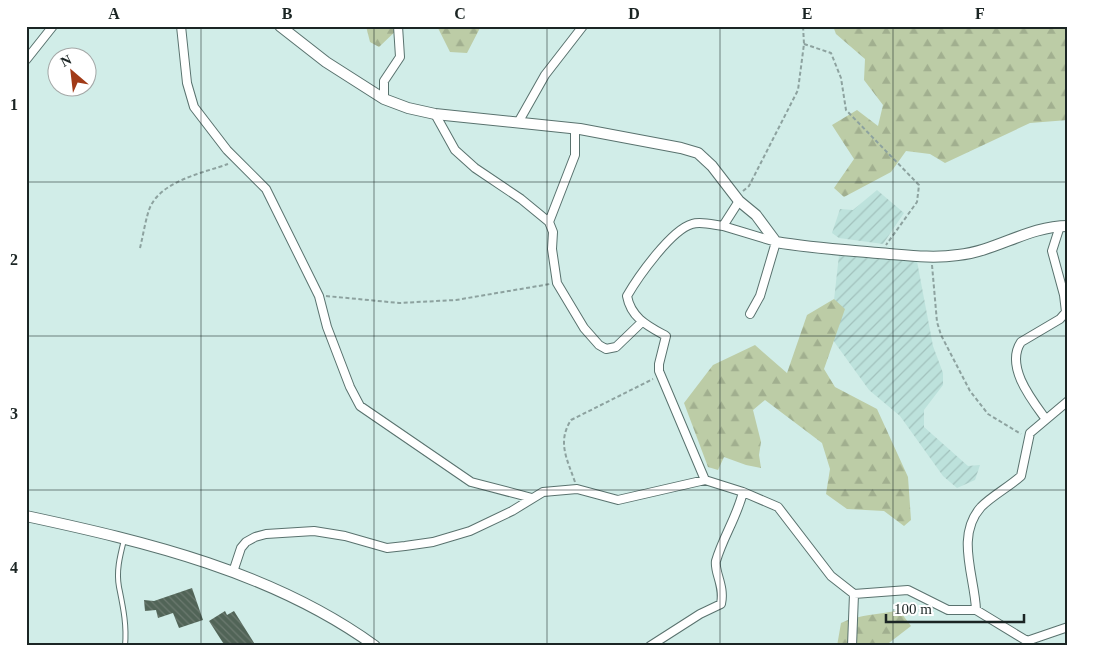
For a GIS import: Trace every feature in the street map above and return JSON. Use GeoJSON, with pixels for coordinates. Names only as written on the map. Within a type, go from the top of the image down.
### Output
{"type":"FeatureCollection","features":[{"type":"Feature","properties":{"kind":"street"},"geometry":{"type":"LineString","coordinates":[[26,60],[53,26]]}},
{"type":"Feature","properties":{"kind":"street"},"geometry":{"type":"LineString","coordinates":[[181,26],[187,83],[194,107],[238,161],[266,189],[319,296],[327,327],[350,387],[360,406],[471,482],[532,498]]}},
{"type":"Feature","properties":{"kind":"street"},"geometry":{"type":"LineString","coordinates":[[280,26],[326,62],[384,99],[435,114],[576,128],[681,148],[698,154],[712,166],[738,198],[756,215],[776,242]]}},
{"type":"Feature","properties":{"kind":"street"},"geometry":{"type":"LineString","coordinates":[[384,99],[384,82],[400,57],[398,26]]}},
{"type":"Feature","properties":{"kind":"street"},"geometry":{"type":"LineString","coordinates":[[519,121],[545,75],[583,26]]}},
{"type":"Feature","properties":{"kind":"street"},"geometry":{"type":"LineString","coordinates":[[435,114],[455,150],[476,168],[550,222],[553,232],[552,249],[557,283],[584,328],[599,344],[606,349],[616,347],[642,322]]}},
{"type":"Feature","properties":{"kind":"street"},"geometry":{"type":"LineString","coordinates":[[550,222],[575,155],[576,128]]}},
{"type":"Feature","properties":{"kind":"street"},"geometry":{"type":"LineString","coordinates":[[723,226],[738,198]]}},
{"type":"Feature","properties":{"kind":"street"},"geometry":{"type":"LineString","coordinates":[[705,480],[661,376],[659,364],[666,336],[642,322],[629,308],[627,296],[634,284],[679,230],[693,223],[723,226],[776,242],[805,247],[931,257],[976,252],[1040,228],[1064,226]]}},
{"type":"Feature","properties":{"kind":"street"},"geometry":{"type":"LineString","coordinates":[[1045,418],[1024,388],[1016,359],[1018,348],[1022,342],[1060,319],[1066,312],[1064,295],[1052,250],[1064,226]]}},
{"type":"Feature","properties":{"kind":"street"},"geometry":{"type":"LineString","coordinates":[[750,314],[760,296],[776,242]]}},
{"type":"Feature","properties":{"kind":"street"},"geometry":{"type":"LineString","coordinates":[[976,610],[968,560],[972,521],[980,508],[1022,476],[1028,438],[1045,418],[1068,401]]}},
{"type":"Feature","properties":{"kind":"street"},"geometry":{"type":"LineString","coordinates":[[233,572],[241,548],[255,537],[300,530],[345,536],[387,548],[405,546],[433,542],[470,531],[512,511],[543,492],[577,489],[618,500],[705,480],[743,492],[778,507],[831,576],[854,594],[908,590],[948,610],[976,610],[1027,643],[1068,627]]}},
{"type":"Feature","properties":{"kind":"street"},"geometry":{"type":"LineString","coordinates":[[650,646],[700,614],[721,604],[723,592],[716,564],[722,540],[731,526],[743,492]]}},
{"type":"Feature","properties":{"kind":"street"},"geometry":{"type":"LineString","coordinates":[[26,516],[125,538],[184,555],[233,572],[283,593],[375,646]]}},
{"type":"Feature","properties":{"kind":"street"},"geometry":{"type":"LineString","coordinates":[[852,646],[854,594]]}},
{"type":"Feature","properties":{"kind":"lane"},"geometry":{"type":"LineString","coordinates":[[125,538],[118,572],[124,609],[125,646]]}},
{"type":"Feature","properties":{"kind":"path"},"geometry":{"type":"LineString","coordinates":[[738,198],[749,186],[798,90],[804,44],[803,26]]}},
{"type":"Feature","properties":{"kind":"path"},"geometry":{"type":"LineString","coordinates":[[804,44],[831,52],[841,78],[846,110],[919,185],[917,202],[882,253]]}},
{"type":"Feature","properties":{"kind":"path"},"geometry":{"type":"LineString","coordinates":[[140,248],[150,208],[166,189],[189,178],[238,161]]}},
{"type":"Feature","properties":{"kind":"path"},"geometry":{"type":"LineString","coordinates":[[931,257],[937,322],[970,391],[988,414],[1028,438]]}},
{"type":"Feature","properties":{"kind":"path"},"geometry":{"type":"LineString","coordinates":[[319,296],[399,303],[456,300],[557,283]]}},
{"type":"Feature","properties":{"kind":"path"},"geometry":{"type":"LineString","coordinates":[[577,489],[563,446],[564,431],[571,420],[632,388],[661,376]]}},
{"type":"Feature","properties":{"kind":"shaded area"},"geometry":{"type":"Polygon","coordinates":[[[877,190],[904,213],[883,244],[839,238],[832,233],[840,209],[853,210],[877,190]]]}},
{"type":"Feature","properties":{"kind":"shaded area"},"geometry":{"type":"Polygon","coordinates":[[[839,255],[916,256],[933,346],[943,373],[943,385],[924,410],[924,427],[968,466],[980,465],[975,480],[957,488],[943,476],[900,416],[869,390],[830,336],[839,255]]]}},
{"type":"Feature","properties":{"kind":"green space"},"geometry":{"type":"Polygon","coordinates":[[[366,26],[401,26],[379,47],[370,42],[366,26]]]}},
{"type":"Feature","properties":{"kind":"green space"},"geometry":{"type":"Polygon","coordinates":[[[437,26],[481,26],[467,53],[450,52],[437,26]]]}},
{"type":"Feature","properties":{"kind":"green space"},"geometry":{"type":"Polygon","coordinates":[[[833,26],[1068,26],[1068,120],[1030,123],[945,163],[930,154],[906,151],[891,172],[844,197],[834,188],[854,159],[832,125],[857,110],[878,126],[883,105],[864,80],[865,59],[836,34],[833,26]]]}},
{"type":"Feature","properties":{"kind":"green space"},"geometry":{"type":"Polygon","coordinates":[[[834,299],[845,309],[824,369],[835,387],[877,409],[908,477],[911,520],[904,526],[884,511],[847,509],[826,494],[830,469],[822,443],[765,400],[753,410],[761,442],[759,455],[761,468],[724,457],[718,470],[708,467],[684,403],[713,365],[755,345],[787,373],[807,315],[834,299]]]}},
{"type":"Feature","properties":{"kind":"green space"},"geometry":{"type":"Polygon","coordinates":[[[899,610],[911,626],[885,646],[837,646],[841,623],[862,616],[899,610]]]}},
{"type":"Feature","properties":{"kind":"building"},"geometry":{"type":"Polygon","coordinates":[[[192,588],[203,620],[179,628],[173,613],[158,618],[156,610],[145,611],[144,600],[154,601],[192,588]]]}},
{"type":"Feature","properties":{"kind":"building"},"geometry":{"type":"Polygon","coordinates":[[[225,611],[227,615],[234,611],[256,646],[225,646],[209,621],[225,611]]]}}]}
